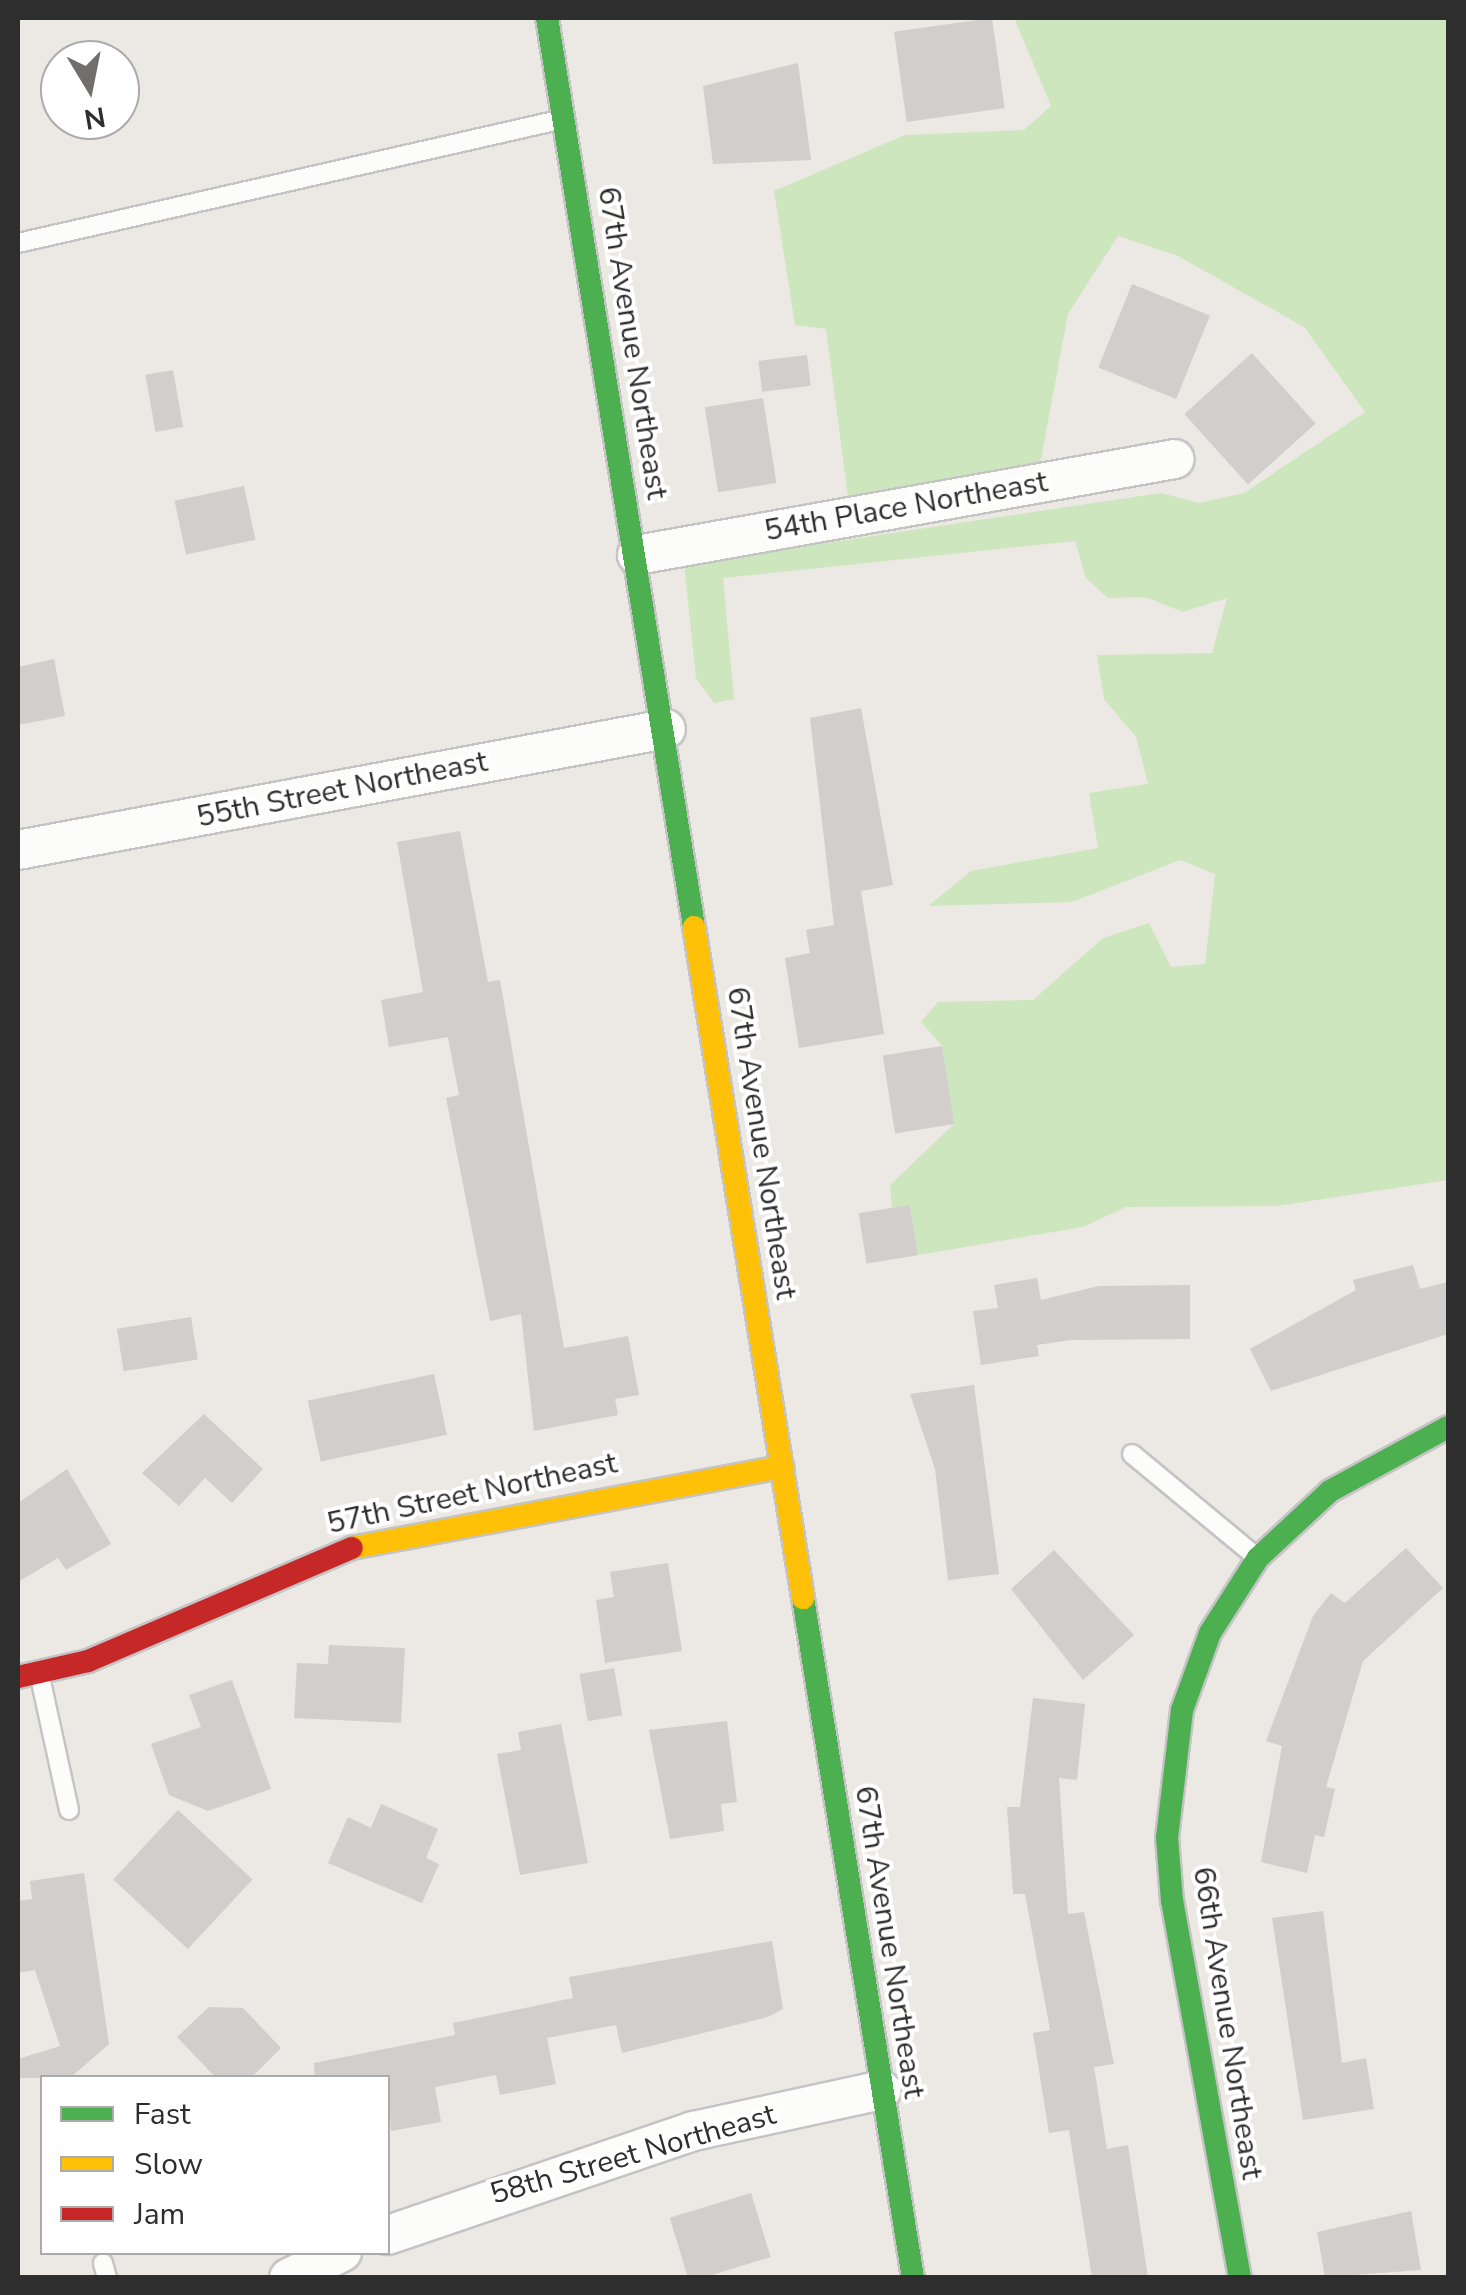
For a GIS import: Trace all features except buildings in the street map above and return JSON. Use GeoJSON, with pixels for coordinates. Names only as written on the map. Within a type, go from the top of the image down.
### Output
{"type":"FeatureCollection","features":[{"type":"Feature","properties":{"kind":"street","name":"67th Avenue Northeast"},"geometry":{"type":"LineString","coordinates":[[547,18],[666,729],[912,2278]]}},
{"type":"Feature","properties":{"kind":"street","name":"54th Place Northeast"},"geometry":{"type":"LineString","coordinates":[[637,555],[1174,459]]}},
{"type":"Feature","properties":{"kind":"street","name":"55th Street Northeast"},"geometry":{"type":"LineString","coordinates":[[18,850],[666,729]]}},
{"type":"Feature","properties":{"kind":"street","name":"66th Avenue Northeast"},"geometry":{"type":"LineString","coordinates":[[1240,2278],[1167,1838],[1182,1710],[1210,1633],[1258,1558],[1330,1491],[1448,1427]]}},
{"type":"Feature","properties":{"kind":"street","name":"57th Street Northeast"},"geometry":{"type":"LineString","coordinates":[[28,1674],[88,1662],[325,1553],[782,1466]]}},
{"type":"Feature","properties":{"kind":"street","name":"58th Street Northeast"},"geometry":{"type":"LineString","coordinates":[[390,2234],[694,2131],[882,2090]]}},
{"type":"Feature","properties":{"kind":"street"},"geometry":{"type":"LineString","coordinates":[[290,2278],[336,2255]]}},
{"type":"Feature","properties":{"kind":"lane"},"geometry":{"type":"LineString","coordinates":[[18,243],[564,119]]}},
{"type":"Feature","properties":{"kind":"lane"},"geometry":{"type":"LineString","coordinates":[[1132,1454],[1258,1558]]}},
{"type":"Feature","properties":{"kind":"lane"},"geometry":{"type":"LineString","coordinates":[[28,1674],[69,1810]]}},
{"type":"Feature","properties":{"kind":"green space"},"geometry":{"type":"Polygon","coordinates":[[[1014,18],[1448,18],[1448,1180],[1277,1206],[1126,1207],[1083,1227],[918,1255],[910,1205],[892,1208],[890,1185],[954,1124],[942,1046],[921,1022],[938,1002],[1033,1000],[1103,938],[1149,923],[1171,967],[1205,964],[1215,874],[1180,860],[1072,902],[928,906],[971,871],[1098,848],[1089,793],[1148,784],[1136,737],[1104,699],[1097,655],[1212,653],[1227,598],[1183,612],[1145,597],[1108,598],[1086,578],[1075,541],[723,578],[734,699],[714,703],[696,678],[684,564],[1161,493],[1199,503],[1244,493],[1365,412],[1304,327],[1178,256],[1118,236],[1068,314],[1040,464],[848,497],[826,329],[795,325],[774,191],[905,135],[1024,130],[1051,106],[1014,18]]]}},
{"type":"Feature","properties":{"kind":"traffic: fast"},"geometry":{"type":"LineString","coordinates":[[547,18],[694,927]]}},
{"type":"Feature","properties":{"kind":"traffic: fast"},"geometry":{"type":"LineString","coordinates":[[1240,2278],[1172,1901],[1167,1838],[1182,1710],[1210,1633],[1258,1558],[1330,1491],[1448,1427]]}},
{"type":"Feature","properties":{"kind":"traffic: fast"},"geometry":{"type":"LineString","coordinates":[[803,1598],[913,2278]]}},
{"type":"Feature","properties":{"kind":"traffic: slow"},"geometry":{"type":"LineString","coordinates":[[694,927],[803,1598]]}},
{"type":"Feature","properties":{"kind":"traffic: slow"},"geometry":{"type":"LineString","coordinates":[[352,1548],[782,1467]]}},
{"type":"Feature","properties":{"kind":"traffic: jam"},"geometry":{"type":"LineString","coordinates":[[18,1677],[88,1661],[352,1548]]}}]}
